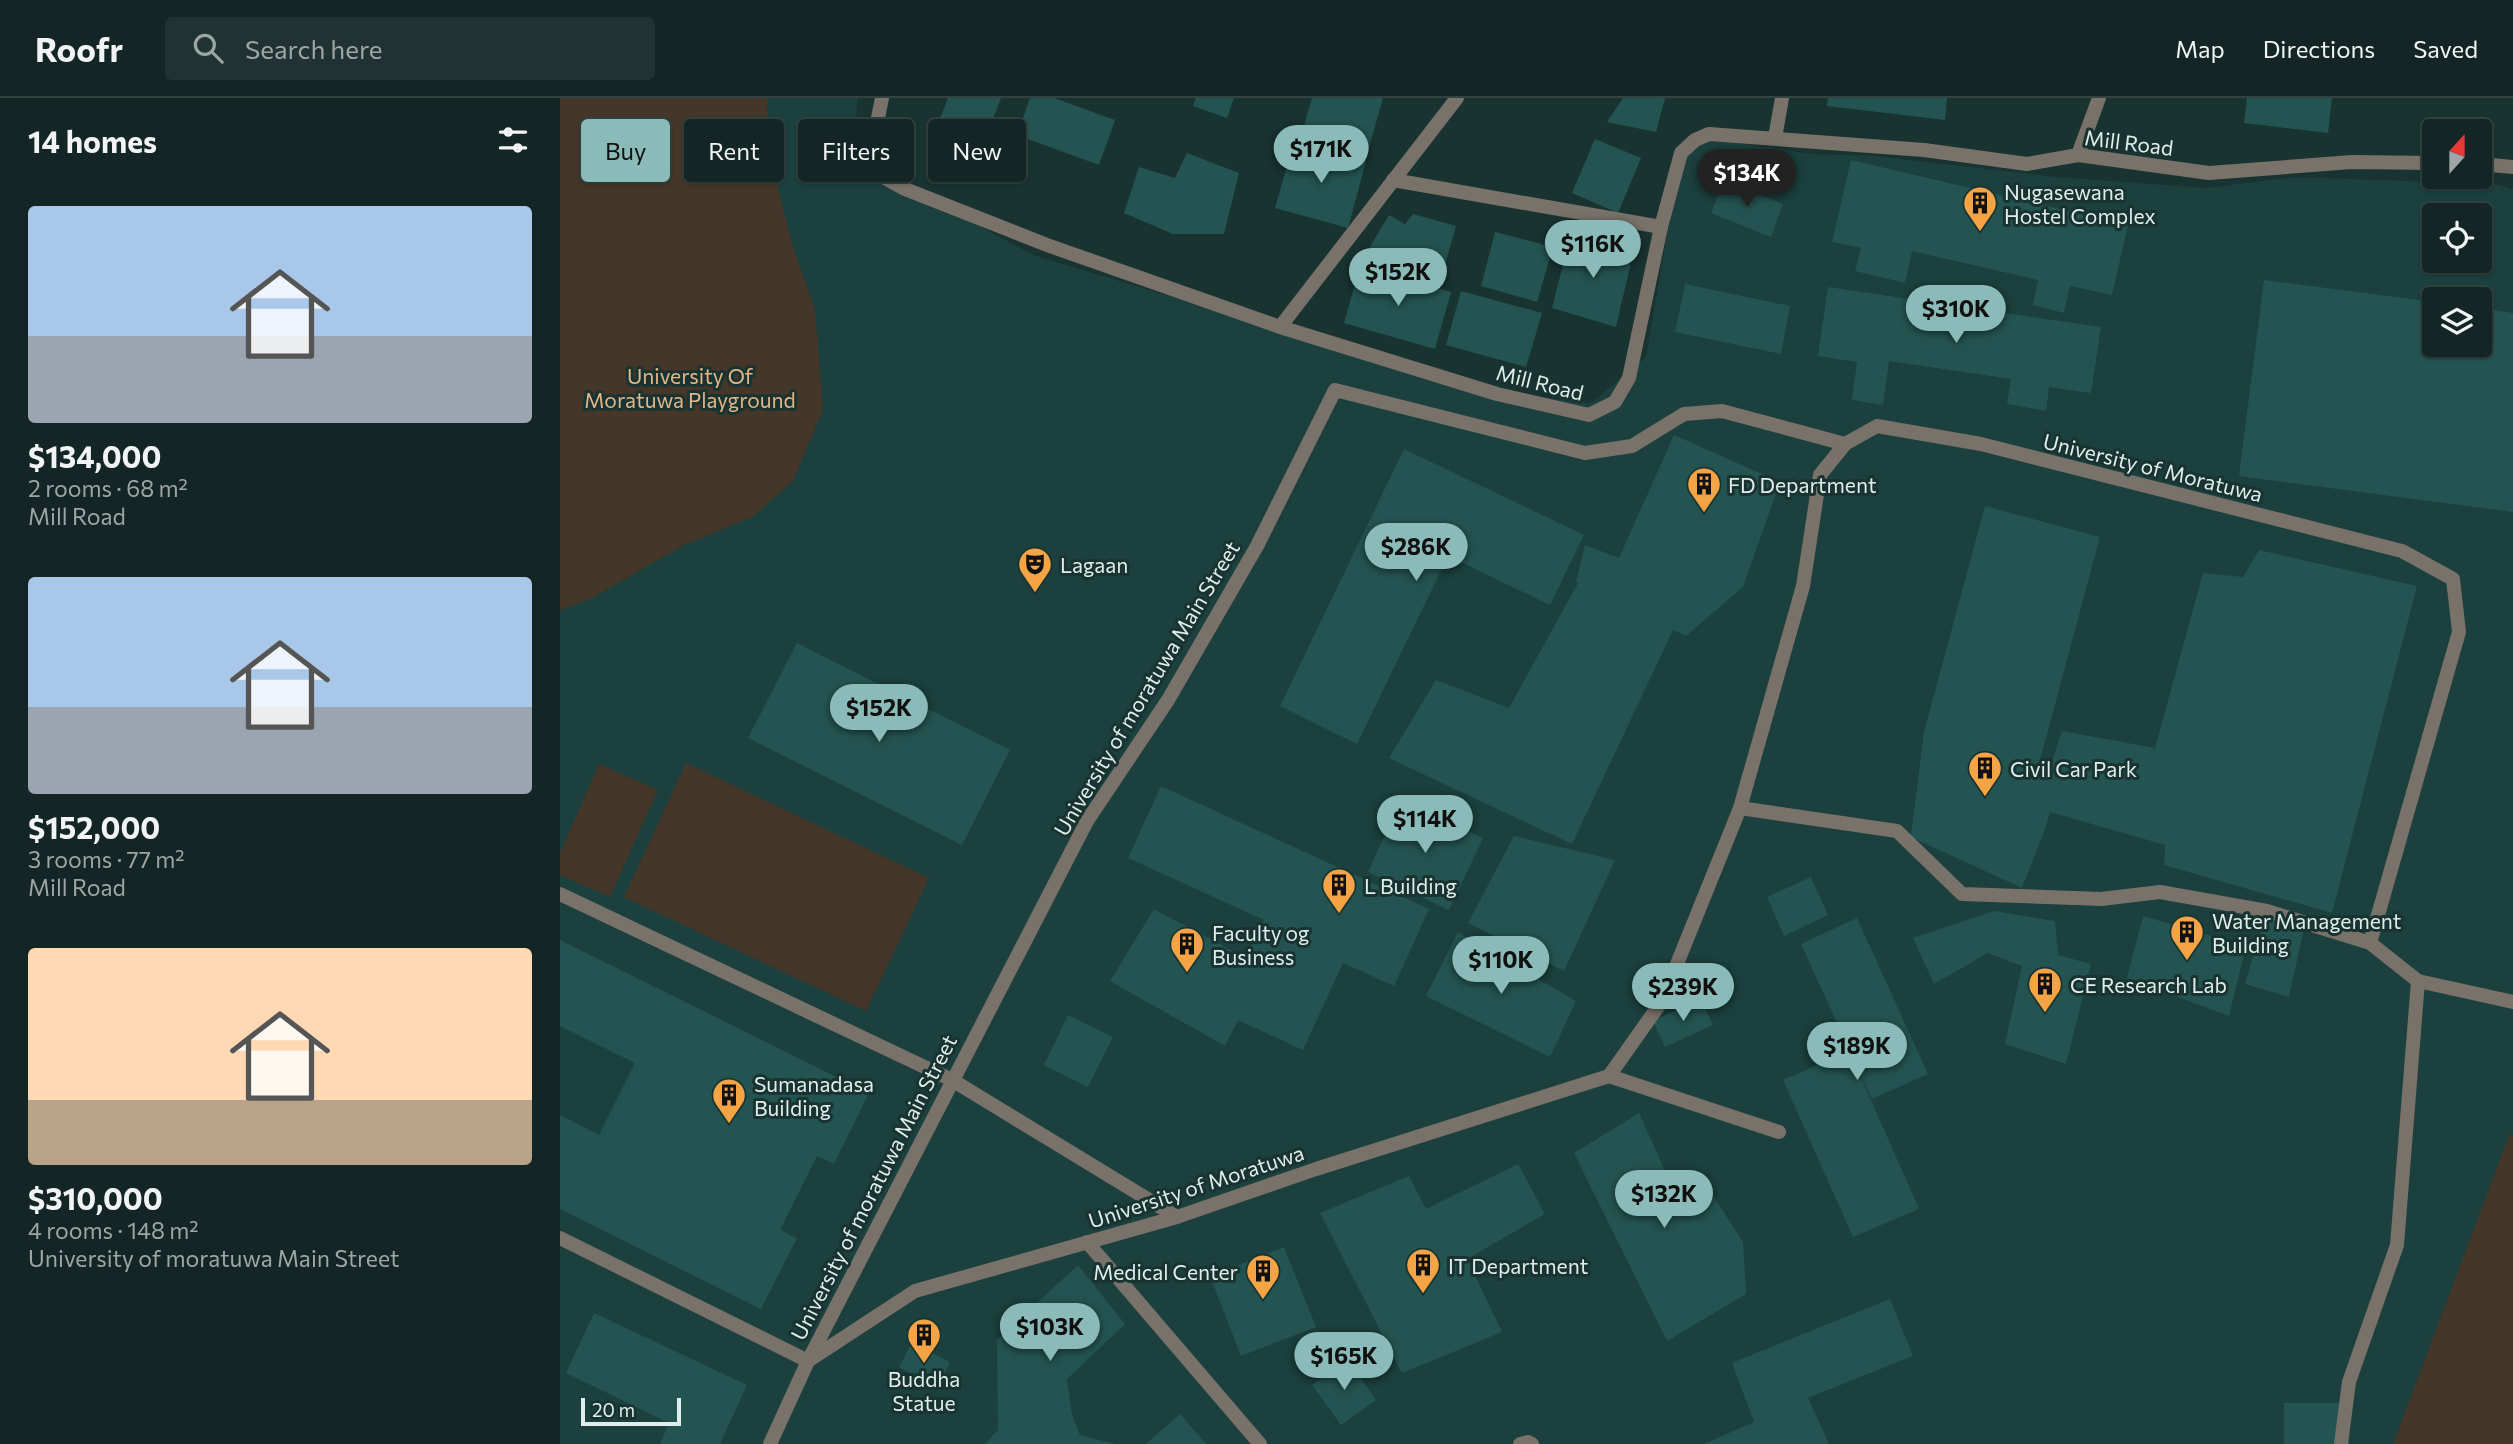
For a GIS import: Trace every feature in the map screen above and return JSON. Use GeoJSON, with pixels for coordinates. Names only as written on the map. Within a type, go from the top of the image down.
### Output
{"type":"FeatureCollection","features":[{"type":"Feature","properties":{"kind":"street","name":"Mill Road"},"geometry":{"type":"LineString","coordinates":[[882,98],[875,133],[875,154],[885,178],[905,189],[1047,246],[1280,327],[1497,394],[1589,415],[1615,402],[1629,378],[1661,227],[1681,153],[1695,139],[1709,134],[1924,150],[2027,164],[2078,155],[2210,173],[2352,162],[2422,163]]}},
{"type":"Feature","properties":{"kind":"street"},"geometry":{"type":"LineString","coordinates":[[1280,327],[1457,98]]}},
{"type":"Feature","properties":{"kind":"street"},"geometry":{"type":"LineString","coordinates":[[1775,138],[1782,98]]}},
{"type":"Feature","properties":{"kind":"street"},"geometry":{"type":"LineString","coordinates":[[2078,155],[2099,98]]}},
{"type":"Feature","properties":{"kind":"street"},"geometry":{"type":"LineString","coordinates":[[2492,165],[2513,167]]}},
{"type":"Feature","properties":{"kind":"street"},"geometry":{"type":"LineString","coordinates":[[1393,180],[1661,227]]}},
{"type":"Feature","properties":{"kind":"street","name":"University of moratuwa Main Street"},"geometry":{"type":"LineString","coordinates":[[770,1444],[808,1361],[1087,821],[1168,700],[1257,546],[1335,390],[1586,453],[1632,446],[1684,414],[1722,411],[1845,444]]}},
{"type":"Feature","properties":{"kind":"street","name":"University of Moratuwa"},"geometry":{"type":"LineString","coordinates":[[808,1361],[915,1291],[1177,1217],[1316,1169],[1609,1076],[1662,1000],[1740,808],[1803,586],[1820,475],[1845,444],[1877,426],[1981,444],[2402,551],[2453,579],[2459,632],[2370,943]]}},
{"type":"Feature","properties":{"kind":"street"},"geometry":{"type":"LineString","coordinates":[[1740,808],[1897,831],[1962,894],[2101,899],[2160,892],[2267,911],[2370,943],[2418,981],[2513,1002]]}},
{"type":"Feature","properties":{"kind":"street"},"geometry":{"type":"LineString","coordinates":[[560,894],[951,1080],[1177,1217]]}},
{"type":"Feature","properties":{"kind":"street"},"geometry":{"type":"LineString","coordinates":[[2341,1444],[2349,1382],[2397,1245],[2418,981]]}},
{"type":"Feature","properties":{"kind":"street"},"geometry":{"type":"LineString","coordinates":[[1609,1076],[1779,1132]]}},
{"type":"Feature","properties":{"kind":"street"},"geometry":{"type":"LineString","coordinates":[[560,1238],[808,1361]]}},
{"type":"Feature","properties":{"kind":"street"},"geometry":{"type":"LineString","coordinates":[[1087,1242],[1260,1444]]}},
{"type":"Feature","properties":{"kind":"street"},"geometry":{"type":"LineString","coordinates":[[1520,1444],[1528,1441],[1532,1444]]}},
{"type":"Feature","properties":{"kind":"shaded area"},"geometry":{"type":"Polygon","coordinates":[[[560,98],[858,98],[856,119],[798,119],[798,182],[898,182],[1033,255],[1485,391],[1591,403],[1646,357],[1681,153],[1702,138],[1813,154],[1874,156],[2056,177],[2206,188],[2294,177],[2422,182],[2422,189],[2492,189],[2492,184],[2513,189],[2513,1444],[560,1444],[560,98]]]}},
{"type":"Feature","properties":{"kind":"green space","name":"University Of Moratuwa Playground"},"geometry":{"type":"Polygon","coordinates":[[[560,98],[767,98],[768,119],[684,119],[684,182],[777,182],[793,247],[815,310],[823,409],[793,481],[752,517],[684,545],[590,599],[560,610],[560,98]]]}},
{"type":"Feature","properties":{"kind":"green space"},"geometry":{"type":"Polygon","coordinates":[[[686,763],[929,878],[866,1011],[624,897],[686,763]]]}},
{"type":"Feature","properties":{"kind":"green space"},"geometry":{"type":"Polygon","coordinates":[[[599,764],[658,790],[610,897],[560,875],[560,853],[599,764]]]}},
{"type":"Feature","properties":{"kind":"green space"},"geometry":{"type":"Polygon","coordinates":[[[2510,1133],[2513,1135],[2513,1444],[2393,1444],[2510,1133]]]}},
{"type":"Feature","properties":{"kind":"building"},"geometry":{"type":"Polygon","coordinates":[[[948,98],[1001,98],[993,119],[940,119],[948,98]]]}},
{"type":"Feature","properties":{"kind":"building"},"geometry":{"type":"Polygon","coordinates":[[[1030,98],[1054,98],[1115,120],[1099,165],[1026,138],[1026,119],[1023,119],[1030,98]]]}},
{"type":"Feature","properties":{"kind":"building"},"geometry":{"type":"Polygon","coordinates":[[[1196,98],[1234,98],[1227,118],[1193,106],[1196,98]]]}},
{"type":"Feature","properties":{"kind":"building"},"geometry":{"type":"Polygon","coordinates":[[[1312,98],[1383,98],[1368,151],[1302,132],[1312,98]]]}},
{"type":"Feature","properties":{"kind":"building"},"geometry":{"type":"Polygon","coordinates":[[[1623,98],[1665,98],[1656,132],[1607,122],[1623,98]]]}},
{"type":"Feature","properties":{"kind":"building"},"geometry":{"type":"Polygon","coordinates":[[[1828,98],[1947,98],[1945,120],[1827,106],[1828,98]]]}},
{"type":"Feature","properties":{"kind":"building"},"geometry":{"type":"Polygon","coordinates":[[[2247,98],[2332,98],[2328,133],[2244,123],[2247,98]]]}},
{"type":"Feature","properties":{"kind":"building"},"geometry":{"type":"Polygon","coordinates":[[[1595,139],[1641,158],[1618,213],[1572,193],[1595,139]]]}},
{"type":"Feature","properties":{"kind":"building"},"geometry":{"type":"Polygon","coordinates":[[[1294,141],[1366,161],[1348,228],[1275,208],[1294,141]]]}},
{"type":"Feature","properties":{"kind":"building"},"geometry":{"type":"Polygon","coordinates":[[[1187,153],[1239,173],[1224,234],[1173,234],[1124,213],[1139,167],[1175,178],[1187,153]]]}},
{"type":"Feature","properties":{"kind":"building","name":"Nugasewana Hostel Complex"},"geometry":{"type":"Polygon","coordinates":[[[1851,160],[2128,225],[2112,295],[2070,286],[2064,313],[2033,305],[2038,280],[1912,251],[1905,283],[1855,271],[1861,248],[1832,242],[1851,160]]]}},
{"type":"Feature","properties":{"kind":"building"},"geometry":{"type":"Polygon","coordinates":[[[1724,181],[1783,204],[1771,237],[1711,213],[1724,181]]]}},
{"type":"Feature","properties":{"kind":"building"},"geometry":{"type":"Polygon","coordinates":[[[1413,214],[1456,226],[1441,279],[1368,250],[1389,215],[1405,224],[1413,214]]]}},
{"type":"Feature","properties":{"kind":"building"},"geometry":{"type":"Polygon","coordinates":[[[1495,232],[1553,247],[1537,302],[1481,286],[1495,232]]]}},
{"type":"Feature","properties":{"kind":"building"},"geometry":{"type":"Polygon","coordinates":[[[1571,234],[1634,249],[1616,327],[1552,308],[1571,234]]]}},
{"type":"Feature","properties":{"kind":"building"},"geometry":{"type":"Polygon","coordinates":[[[1360,267],[1451,292],[1435,349],[1344,323],[1360,267]]]}},
{"type":"Feature","properties":{"kind":"building"},"geometry":{"type":"Polygon","coordinates":[[[2264,280],[2422,300],[2422,357],[2492,357],[2492,310],[2513,313],[2513,512],[2239,476],[2264,280]]]}},
{"type":"Feature","properties":{"kind":"building"},"geometry":{"type":"Polygon","coordinates":[[[1685,284],[1790,306],[1781,354],[1675,332],[1685,284]]]}},
{"type":"Feature","properties":{"kind":"building"},"geometry":{"type":"Polygon","coordinates":[[[1828,287],[2101,327],[2091,393],[2049,387],[2046,411],[2007,404],[2011,379],[1889,361],[1883,405],[1852,400],[1857,362],[1818,356],[1828,287]]]}},
{"type":"Feature","properties":{"kind":"building"},"geometry":{"type":"Polygon","coordinates":[[[1461,291],[1542,313],[1526,367],[1446,345],[1461,291]]]}},
{"type":"Feature","properties":{"kind":"building"},"geometry":{"type":"Polygon","coordinates":[[[1674,435],[1780,482],[1743,587],[1686,636],[1673,630],[1572,844],[1389,758],[1436,680],[1509,708],[1578,583],[1576,582],[1585,545],[1619,558],[1674,435]]]}},
{"type":"Feature","properties":{"kind":"building"},"geometry":{"type":"Polygon","coordinates":[[[1404,449],[1584,535],[1550,605],[1448,556],[1357,744],[1280,706],[1404,449]]]}},
{"type":"Feature","properties":{"kind":"building"},"geometry":{"type":"Polygon","coordinates":[[[1985,506],[2100,537],[2039,764],[2052,762],[2062,731],[2155,748],[2203,573],[2243,577],[2259,550],[2417,586],[2332,913],[2164,865],[2165,845],[2050,812],[2022,888],[1911,837],[1924,732],[1985,506]]]}},
{"type":"Feature","properties":{"kind":"building"},"geometry":{"type":"Polygon","coordinates":[[[797,643],[1010,750],[962,845],[748,738],[797,643]]]}},
{"type":"Feature","properties":{"kind":"building","name":"L Building"},"geometry":{"type":"Polygon","coordinates":[[[1161,786],[1429,909],[1394,986],[1343,963],[1303,1050],[1238,1020],[1225,1046],[1110,981],[1154,909],[1246,958],[1264,920],[1128,858],[1161,786]]]}},
{"type":"Feature","properties":{"kind":"building"},"geometry":{"type":"Polygon","coordinates":[[[1401,800],[1483,838],[1449,910],[1368,872],[1401,800]]]}},
{"type":"Feature","properties":{"kind":"building"},"geometry":{"type":"Polygon","coordinates":[[[1514,836],[1615,860],[1564,971],[1468,923],[1514,836]]]}},
{"type":"Feature","properties":{"kind":"building"},"geometry":{"type":"Polygon","coordinates":[[[1811,877],[1828,915],[1784,936],[1767,897],[1811,877]]]}},
{"type":"Feature","properties":{"kind":"building","name":"CE Research Lab"},"geometry":{"type":"Polygon","coordinates":[[[1994,911],[2055,921],[2058,955],[2091,964],[2066,1064],[2005,1044],[2022,966],[1988,953],[1934,984],[1913,938],[1994,911]]]}},
{"type":"Feature","properties":{"kind":"building"},"geometry":{"type":"Polygon","coordinates":[[[2266,914],[2304,928],[2289,997],[2245,984],[2266,914]]]}},
{"type":"Feature","properties":{"kind":"building","name":"Water Management Building"},"geometry":{"type":"Polygon","coordinates":[[[2143,916],[2246,946],[2229,1016],[2127,978],[2143,916]]]}},
{"type":"Feature","properties":{"kind":"building"},"geometry":{"type":"Polygon","coordinates":[[[1857,918],[1928,1074],[1872,1099],[1852,1057],[1919,1209],[1853,1237],[1783,1080],[1850,1051],[1801,944],[1857,918]]]}},
{"type":"Feature","properties":{"kind":"building"},"geometry":{"type":"Polygon","coordinates":[[[1458,932],[1576,1001],[1550,1057],[1426,996],[1458,932]]]}},
{"type":"Feature","properties":{"kind":"building","name":"Sumanadasa Building"},"geometry":{"type":"Polygon","coordinates":[[[560,940],[869,1093],[834,1164],[817,1156],[780,1230],[797,1238],[761,1309],[560,1209],[560,1115],[599,1135],[635,1063],[560,1026],[560,940]]]}},
{"type":"Feature","properties":{"kind":"building"},"geometry":{"type":"Polygon","coordinates":[[[1701,999],[1713,1025],[1665,1047],[1653,1021],[1701,999]]]}},
{"type":"Feature","properties":{"kind":"building"},"geometry":{"type":"Polygon","coordinates":[[[1068,1015],[1113,1037],[1088,1087],[1044,1065],[1068,1015]]]}},
{"type":"Feature","properties":{"kind":"building"},"geometry":{"type":"Polygon","coordinates":[[[1639,1113],[1680,1204],[1710,1191],[1743,1242],[1746,1294],[1667,1341],[1574,1153],[1639,1113]]]}},
{"type":"Feature","properties":{"kind":"building","name":"IT Department"},"geometry":{"type":"Polygon","coordinates":[[[1518,1164],[1545,1214],[1467,1259],[1502,1332],[1402,1373],[1320,1213],[1409,1176],[1426,1209],[1518,1164]]]}},
{"type":"Feature","properties":{"kind":"building","name":"Medical Center"},"geometry":{"type":"Polygon","coordinates":[[[1284,1247],[1316,1327],[1241,1356],[1210,1276],[1284,1247]]]}},
{"type":"Feature","properties":{"kind":"building"},"geometry":{"type":"Polygon","coordinates":[[[1078,1265],[1125,1324],[1067,1379],[1072,1415],[1080,1435],[1115,1444],[985,1444],[998,1430],[997,1340],[1078,1265]]]}},
{"type":"Feature","properties":{"kind":"building"},"geometry":{"type":"Polygon","coordinates":[[[1890,1299],[1913,1356],[1808,1398],[1829,1444],[1704,1444],[1754,1422],[1732,1363],[1890,1299]]]}},
{"type":"Feature","properties":{"kind":"building"},"geometry":{"type":"Polygon","coordinates":[[[594,1313],[747,1385],[720,1444],[660,1444],[669,1423],[566,1373],[594,1313]]]}},
{"type":"Feature","properties":{"kind":"building","name":"Buddha Statue"},"geometry":{"type":"Polygon","coordinates":[[[912,1342],[950,1362],[937,1388],[899,1367],[912,1342]]]}},
{"type":"Feature","properties":{"kind":"building"},"geometry":{"type":"Polygon","coordinates":[[[1348,1359],[1376,1400],[1341,1425],[1312,1385],[1348,1359]]]}},
{"type":"Feature","properties":{"kind":"building"},"geometry":{"type":"Polygon","coordinates":[[[2284,1403],[2348,1403],[2349,1444],[2284,1444],[2284,1403]]]}},
{"type":"Feature","properties":{"kind":"building"},"geometry":{"type":"Polygon","coordinates":[[[1180,1414],[1206,1444],[1146,1444],[1180,1414]]]}},
{"type":"Feature","properties":{"kind":"place","name":"Nugasewana Hostel Complex"},"geometry":{"type":"Point","coordinates":[1980,233]}},
{"type":"Feature","properties":{"kind":"place","name":"FD Department"},"geometry":{"type":"Point","coordinates":[1704,514]}},
{"type":"Feature","properties":{"kind":"place","name":"Lagaan"},"geometry":{"type":"Point","coordinates":[1035,594]}},
{"type":"Feature","properties":{"kind":"place","name":"Civil Car Park"},"geometry":{"type":"Point","coordinates":[1985,798]}},
{"type":"Feature","properties":{"kind":"place","name":"L Building"},"geometry":{"type":"Point","coordinates":[1339,915]}},
{"type":"Feature","properties":{"kind":"place","name":"Water Management Building"},"geometry":{"type":"Point","coordinates":[2187,962]}},
{"type":"Feature","properties":{"kind":"place","name":"Faculty og Business"},"geometry":{"type":"Point","coordinates":[1187,974]}},
{"type":"Feature","properties":{"kind":"place","name":"CE Research Lab"},"geometry":{"type":"Point","coordinates":[2045,1014]}},
{"type":"Feature","properties":{"kind":"place","name":"Sumanadasa Building"},"geometry":{"type":"Point","coordinates":[729,1125]}},
{"type":"Feature","properties":{"kind":"place","name":"IT Department"},"geometry":{"type":"Point","coordinates":[1423,1295]}},
{"type":"Feature","properties":{"kind":"place","name":"Medical Center"},"geometry":{"type":"Point","coordinates":[1263,1301]}},
{"type":"Feature","properties":{"kind":"place","name":"Buddha Statue"},"geometry":{"type":"Point","coordinates":[924,1365]}}]}
